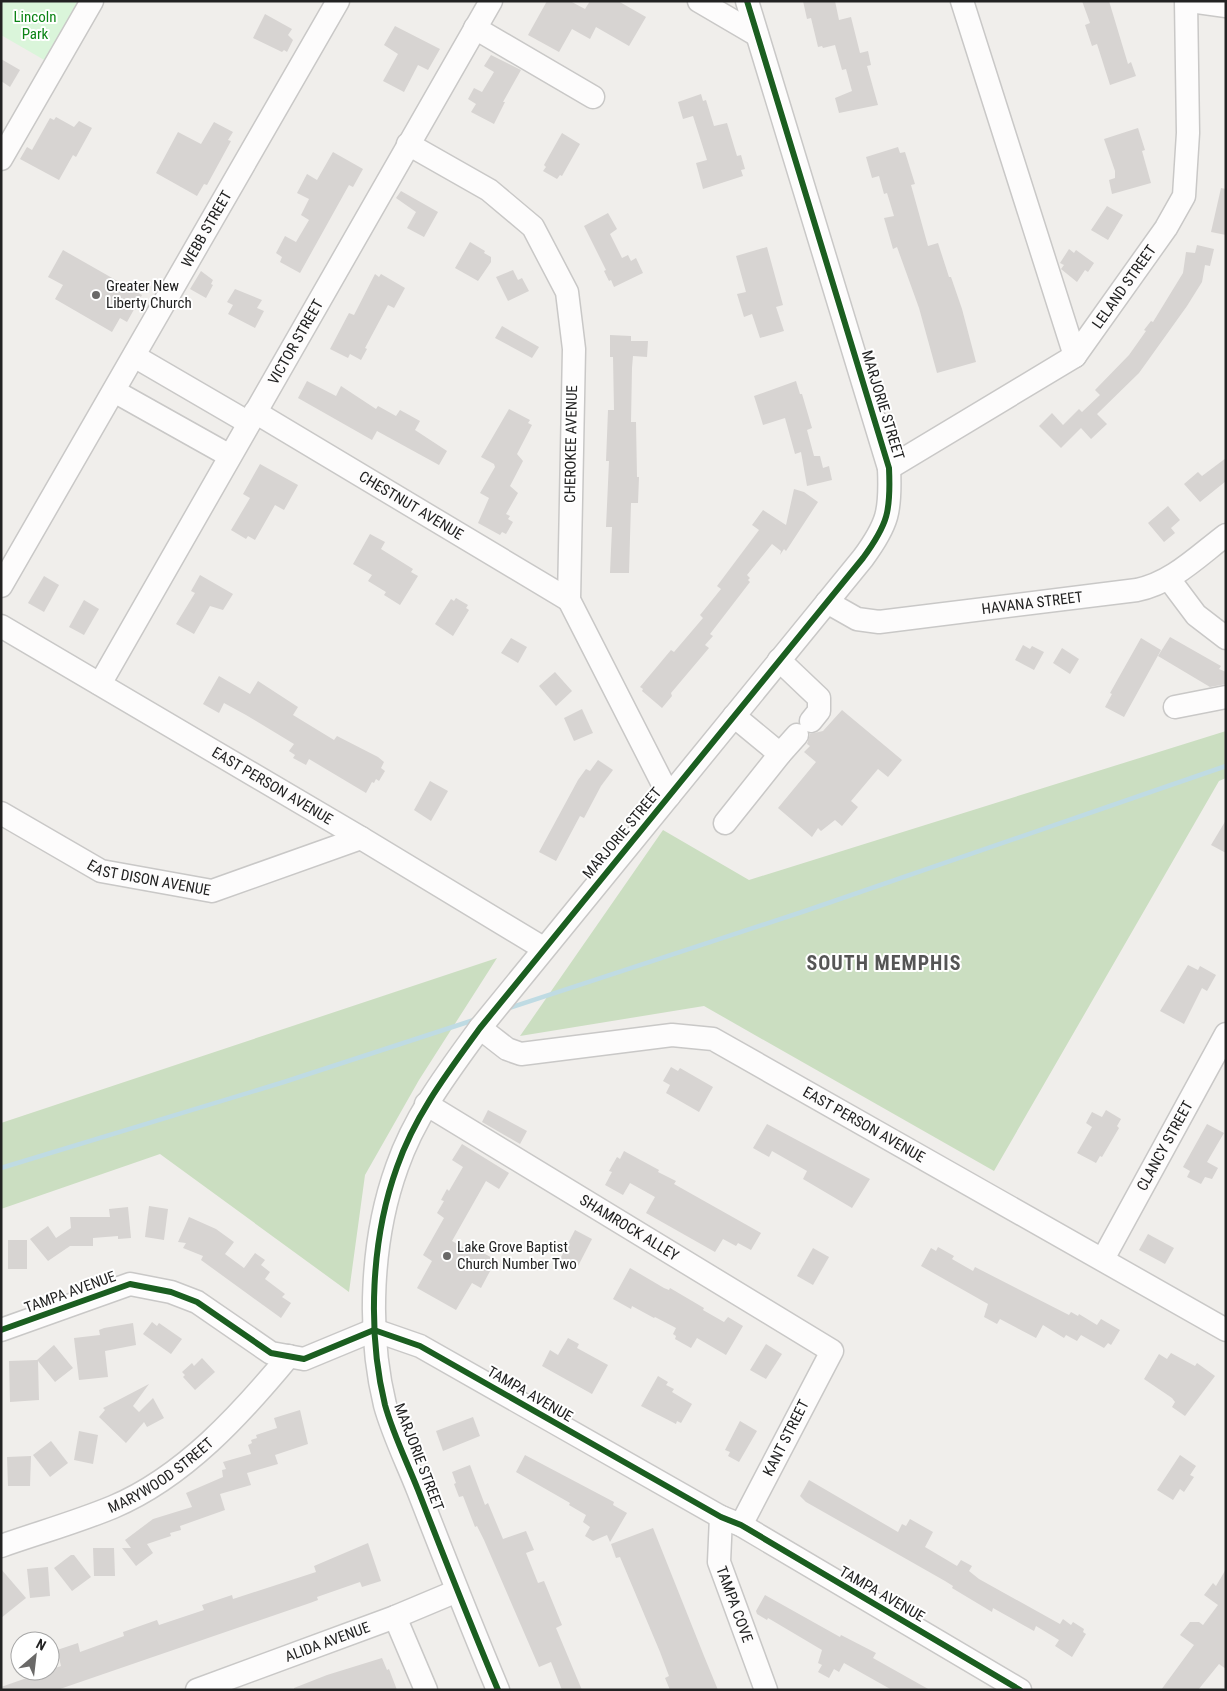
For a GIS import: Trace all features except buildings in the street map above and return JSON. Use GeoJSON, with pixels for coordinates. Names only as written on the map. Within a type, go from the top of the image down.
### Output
{"type":"FeatureCollection","features":[{"type":"Feature","properties":{"kind":"street"},"geometry":{"type":"LineString","coordinates":[[1,159],[92,1]]}},
{"type":"Feature","properties":{"kind":"street","name":"WEBB STREET"},"geometry":{"type":"LineString","coordinates":[[1,586],[338,1]]}},
{"type":"Feature","properties":{"kind":"street","name":"VICTOR STREET"},"geometry":{"type":"LineString","coordinates":[[100,684],[491,1]]}},
{"type":"Feature","properties":{"kind":"street"},"geometry":{"type":"LineString","coordinates":[[698,1],[757,35]]}},
{"type":"Feature","properties":{"kind":"street","name":"MARJORIE STREET"},"geometry":{"type":"LineString","coordinates":[[498,1690],[457,1591],[386,1406],[374,1330],[376,1265],[384,1214],[397,1166],[426,1104],[480,1028],[543,948],[863,558],[884,526],[890,492],[889,468],[747,1]]}},
{"type":"Feature","properties":{"kind":"street"},"geometry":{"type":"LineString","coordinates":[[962,1],[1075,356]]}},
{"type":"Feature","properties":{"kind":"street","name":"LELAND STREET"},"geometry":{"type":"LineString","coordinates":[[889,468],[1075,356],[1166,228],[1184,196],[1188,133],[1186,1]]}},
{"type":"Feature","properties":{"kind":"street"},"geometry":{"type":"LineString","coordinates":[[1190,1],[1226,6]]}},
{"type":"Feature","properties":{"kind":"street"},"geometry":{"type":"LineString","coordinates":[[475,28],[593,97]]}},
{"type":"Feature","properties":{"kind":"street","name":"CHEROKEE AVENUE"},"geometry":{"type":"LineString","coordinates":[[408,144],[489,190],[534,227],[567,292],[574,349],[569,600],[669,796]]}},
{"type":"Feature","properties":{"kind":"street","name":"CHESTNUT AVENUE"},"geometry":{"type":"LineString","coordinates":[[134,356],[252,417],[569,600]]}},
{"type":"Feature","properties":{"kind":"street"},"geometry":{"type":"LineString","coordinates":[[114,391],[230,456]]}},
{"type":"Feature","properties":{"kind":"street","name":"HAVANA STREET"},"geometry":{"type":"LineString","coordinates":[[827,602],[857,619],[879,622],[1137,590],[1157,585],[1169,578],[1226,535]]}},
{"type":"Feature","properties":{"kind":"street"},"geometry":{"type":"LineString","coordinates":[[1169,578],[1196,614],[1226,638]]}},
{"type":"Feature","properties":{"kind":"street","name":"EAST PERSON AVENUE"},"geometry":{"type":"LineString","coordinates":[[1,626],[361,838],[543,948]]}},
{"type":"Feature","properties":{"kind":"street"},"geometry":{"type":"LineString","coordinates":[[725,823],[780,754],[819,710],[819,698],[780,660]]}},
{"type":"Feature","properties":{"kind":"street"},"geometry":{"type":"LineString","coordinates":[[1175,707],[1226,697]]}},
{"type":"Feature","properties":{"kind":"street"},"geometry":{"type":"LineString","coordinates":[[734,716],[780,754]]}},
{"type":"Feature","properties":{"kind":"street","name":"EAST DISON AVENUE"},"geometry":{"type":"LineString","coordinates":[[1,813],[101,871],[212,891],[361,838]]}},
{"type":"Feature","properties":{"kind":"street","name":"EAST PERSON AVENUE"},"geometry":{"type":"LineString","coordinates":[[480,1028],[507,1049],[521,1054],[672,1035],[713,1038],[1226,1330]]}},
{"type":"Feature","properties":{"kind":"street","name":"CLANCY STREET"},"geometry":{"type":"LineString","coordinates":[[1103,1259],[1226,1034]]}},
{"type":"Feature","properties":{"kind":"street","name":"SHAMROCK ALLEY"},"geometry":{"type":"LineString","coordinates":[[426,1104],[832,1351]]}},
{"type":"Feature","properties":{"kind":"street","name":"TAMPA AVENUE"},"geometry":{"type":"LineString","coordinates":[[1,1330],[130,1284],[171,1292],[197,1302],[271,1353],[304,1359],[374,1330],[420,1346],[731,1521],[1020,1690]]}},
{"type":"Feature","properties":{"kind":"street","name":"KANT STREET"},"geometry":{"type":"LineString","coordinates":[[731,1521],[832,1351]]}},
{"type":"Feature","properties":{"kind":"street","name":"MARYWOOD STREET"},"geometry":{"type":"LineString","coordinates":[[1,1546],[114,1506],[177,1471],[262,1388],[289,1356]]}},
{"type":"Feature","properties":{"kind":"street","name":"TAMPA COVE"},"geometry":{"type":"LineString","coordinates":[[731,1521],[719,1562],[766,1690]]}},
{"type":"Feature","properties":{"kind":"street","name":"ALIDA AVENUE"},"geometry":{"type":"LineString","coordinates":[[197,1690],[395,1617],[457,1591]]}},
{"type":"Feature","properties":{"kind":"street"},"geometry":{"type":"LineString","coordinates":[[395,1617],[426,1690]]}},
{"type":"Feature","properties":{"kind":"green space","name":"Lincoln Park"},"geometry":{"type":"Polygon","coordinates":[[[1,1],[79,1],[46,61],[1,35],[1,1]]]}},
{"type":"Feature","properties":{"kind":"green space"},"geometry":{"type":"Polygon","coordinates":[[[1226,731],[1226,778],[1219,781],[994,1171],[704,1006],[520,1036],[663,830],[749,880],[1226,731]]]}},
{"type":"Feature","properties":{"kind":"green space"},"geometry":{"type":"Polygon","coordinates":[[[497,958],[419,1080],[365,1175],[349,1292],[160,1154],[1,1209],[1,1123],[497,958]]]}},
{"type":"Feature","properties":{"kind":"waterway"},"geometry":{"type":"LineString","coordinates":[[506,1009],[805,911],[1226,766]]}},
{"type":"Feature","properties":{"kind":"waterway"},"geometry":{"type":"LineString","coordinates":[[1,1168],[284,1082],[477,1019]]}},
{"type":"Feature","properties":{"kind":"cycle path"},"geometry":{"type":"LineString","coordinates":[[498,1690],[392,1427],[379,1376],[374,1316],[374,1285],[382,1224],[388,1195],[397,1167],[404,1148],[433,1094],[480,1028],[863,558],[883,526],[888,506],[889,468],[747,1]]}},
{"type":"Feature","properties":{"kind":"cycle path"},"geometry":{"type":"LineString","coordinates":[[1,1330],[130,1284],[171,1292],[197,1302],[271,1353],[304,1359],[374,1330],[420,1346],[721,1517],[741,1525],[1020,1690]]}},
{"type":"Feature","properties":{"kind":"place","name":"Greater New Liberty Church"},"geometry":{"type":"Point","coordinates":[96,295]}},
{"type":"Feature","properties":{"kind":"place","name":"Lake Grove Baptist Church Number Two"},"geometry":{"type":"Point","coordinates":[447,1256]}},
{"type":"Feature","properties":{"kind":"district","name":"SOUTH MEMPHIS"},"geometry":{"type":"Point","coordinates":[884,963]}}]}
